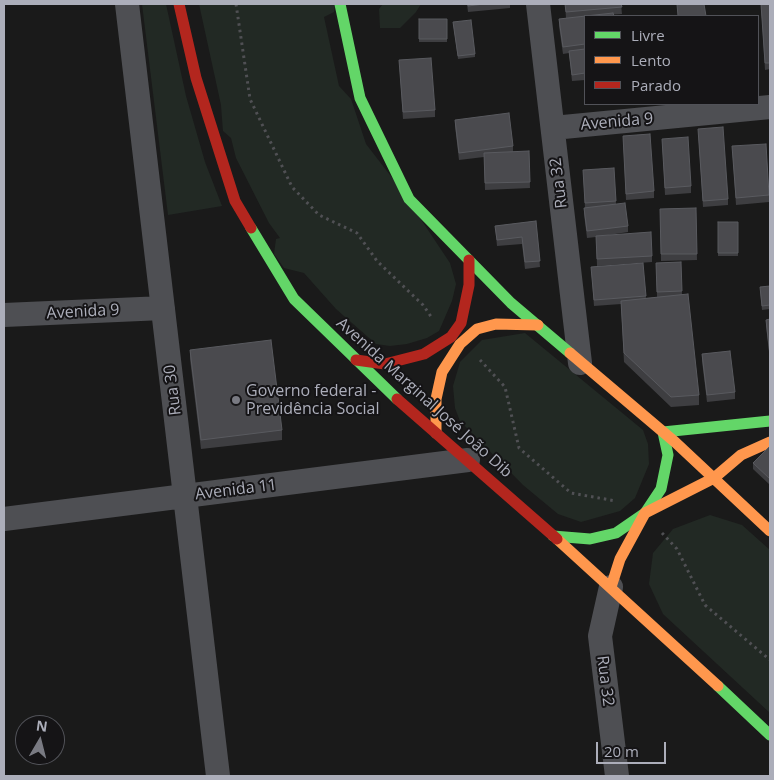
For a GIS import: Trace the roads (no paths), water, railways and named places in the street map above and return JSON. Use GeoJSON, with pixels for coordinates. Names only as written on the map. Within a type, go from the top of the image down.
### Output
{"type":"FeatureCollection","features":[{"type":"Feature","properties":{"kind":"main road","name":"Avenida Marginal José João Dib"},"geometry":{"type":"LineString","coordinates":[[179,4],[196,78],[235,201],[294,299],[436,434],[611,587],[770,735]]}},
{"type":"Feature","properties":{"kind":"main road"},"geometry":{"type":"LineString","coordinates":[[340,4],[360,98],[409,199],[511,303],[663,432],[770,531]]}},
{"type":"Feature","properties":{"kind":"main road"},"geometry":{"type":"LineString","coordinates":[[356,360],[386,364],[424,354],[452,337],[461,323],[469,285],[469,260]]}},
{"type":"Feature","properties":{"kind":"main road"},"geometry":{"type":"LineString","coordinates":[[436,434],[436,399],[442,372],[460,344],[477,329],[496,324],[538,325]]}},
{"type":"Feature","properties":{"kind":"main road"},"geometry":{"type":"LineString","coordinates":[[663,432],[770,421]]}},
{"type":"Feature","properties":{"kind":"main road"},"geometry":{"type":"LineString","coordinates":[[611,587],[620,559],[645,513],[661,489],[668,455],[663,432]]}},
{"type":"Feature","properties":{"kind":"main road"},"geometry":{"type":"LineString","coordinates":[[553,536],[590,539],[616,533],[645,513],[714,478],[741,455],[770,442]]}},
{"type":"Feature","properties":{"kind":"street","name":"Rua 30"},"geometry":{"type":"LineString","coordinates":[[127,4],[218,776]]}},
{"type":"Feature","properties":{"kind":"street","name":"Rua 32"},"geometry":{"type":"LineString","coordinates":[[538,4],[580,363]]}},
{"type":"Feature","properties":{"kind":"street","name":"Avenida 9"},"geometry":{"type":"LineString","coordinates":[[552,128],[770,107]]}},
{"type":"Feature","properties":{"kind":"street","name":"Avenida 9"},"geometry":{"type":"LineString","coordinates":[[4,315],[163,308]]}},
{"type":"Feature","properties":{"kind":"street","name":"Avenida 11"},"geometry":{"type":"LineString","coordinates":[[4,519],[468,460]]}},
{"type":"Feature","properties":{"kind":"street","name":"Rua 32"},"geometry":{"type":"LineString","coordinates":[[611,587],[600,636],[617,776]]}},
{"type":"Feature","properties":{"kind":"place","name":"Governo federal - Previdência Social"},"geometry":{"type":"Point","coordinates":[236,400]}}]}
